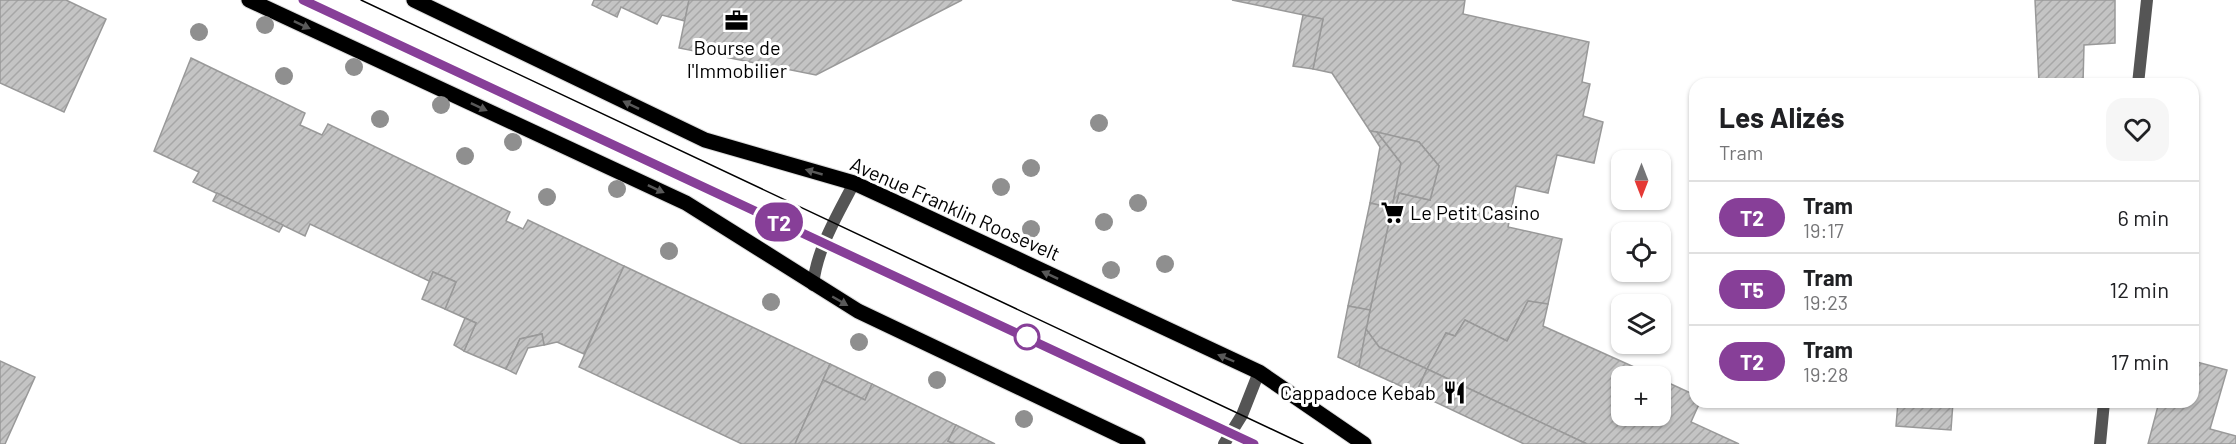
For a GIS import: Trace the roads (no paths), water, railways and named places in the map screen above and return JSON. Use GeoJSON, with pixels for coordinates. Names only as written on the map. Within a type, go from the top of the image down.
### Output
{"type":"FeatureCollection","features":[{"type":"Feature","properties":{"kind":"main road"},"geometry":{"type":"LineString","coordinates":[[249,0],[686,203],[813,285],[858,311],[1138,444]]}},
{"type":"Feature","properties":{"kind":"main road","name":"Avenue Franklin Roosevelt"},"geometry":{"type":"LineString","coordinates":[[414,0],[705,140],[854,183],[1259,372],[1364,444]]}},
{"type":"Feature","properties":{"kind":"street"},"geometry":{"type":"LineString","coordinates":[[2139,78],[2147,0]]}},
{"type":"Feature","properties":{"kind":"street"},"geometry":{"type":"LineString","coordinates":[[813,285],[815,268],[824,242],[854,183]]}},
{"type":"Feature","properties":{"kind":"street"},"geometry":{"type":"LineString","coordinates":[[1224,444],[1242,415],[1259,372]]}},
{"type":"Feature","properties":{"kind":"street"},"geometry":{"type":"LineString","coordinates":[[2100,444],[2103,408]]}},
{"type":"Feature","properties":{"kind":"tram line"},"geometry":{"type":"LineString","coordinates":[[303,0],[1254,444]]}},
{"type":"Feature","properties":{"kind":"tram line","name":"T2"},"geometry":{"type":"LineString","coordinates":[[303,0],[1254,444]]}},
{"type":"Feature","properties":{"kind":"tram line"},"geometry":{"type":"LineString","coordinates":[[361,0],[1303,444]]}},
{"type":"Feature","properties":{"kind":"place","name":"Bourse de l'Immobilier"},"geometry":{"type":"Point","coordinates":[737,20]}},
{"type":"Feature","properties":{"kind":"place","name":"Le Petit Casino"},"geometry":{"type":"Point","coordinates":[1392,213]}},
{"type":"Feature","properties":{"kind":"place","name":"Cappadoce Kebab"},"geometry":{"type":"Point","coordinates":[1454,393]}}]}
